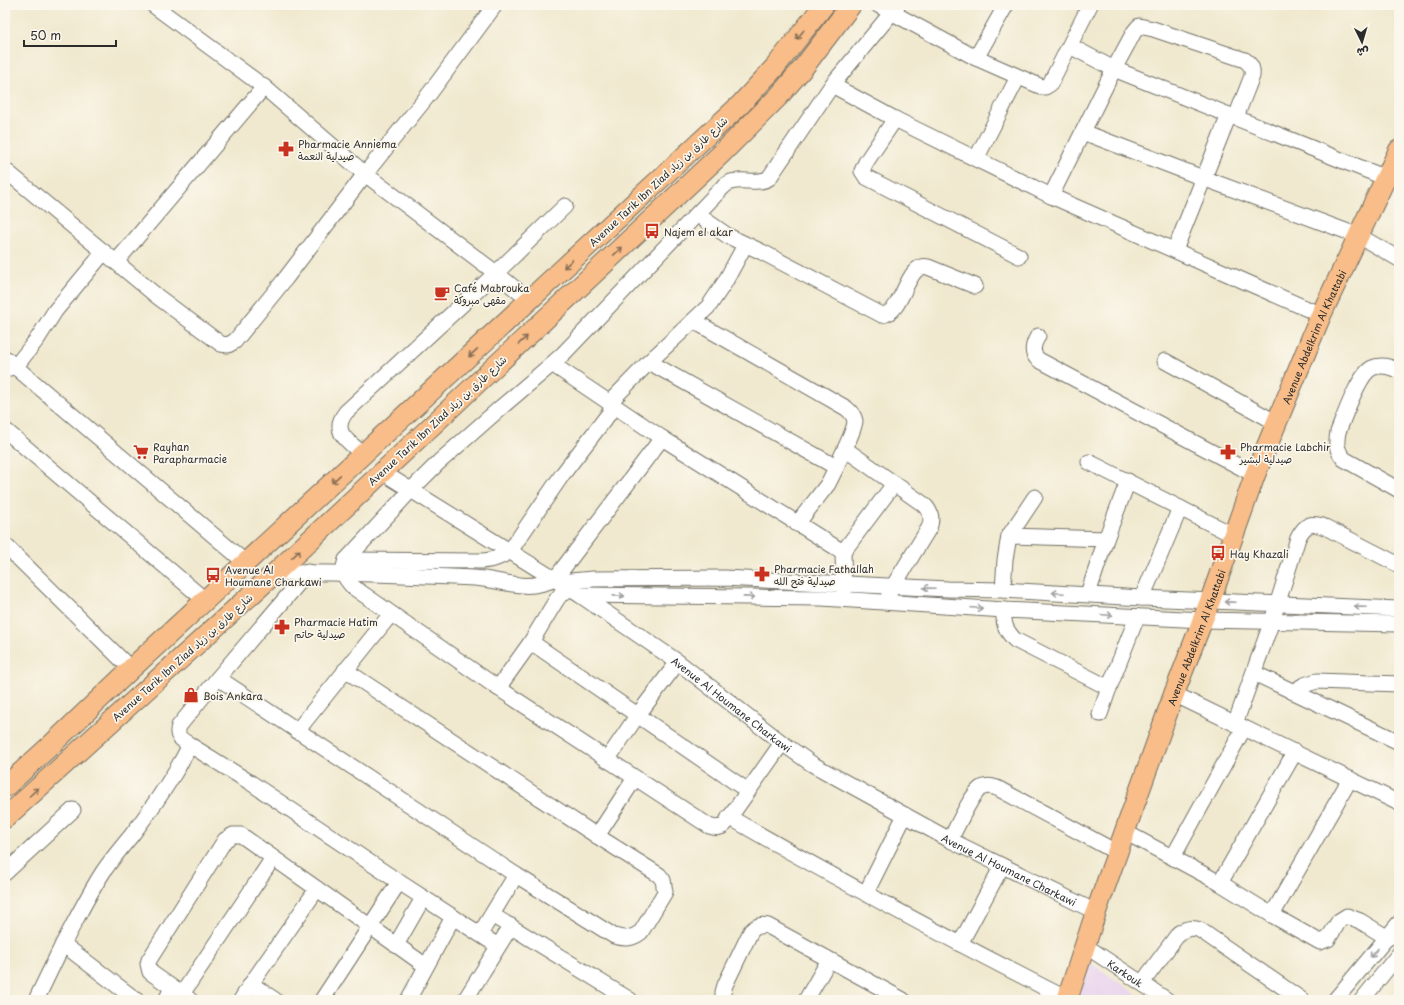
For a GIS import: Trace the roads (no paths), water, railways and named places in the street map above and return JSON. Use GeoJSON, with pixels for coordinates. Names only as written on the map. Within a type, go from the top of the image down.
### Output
{"type":"FeatureCollection","features":[{"type":"Feature","properties":{"kind":"main road","name":"Avenue Tarik Ibn Ziad شارع طارق بن زياد"},"geometry":{"type":"LineString","coordinates":[[5,818],[275,573],[745,131],[778,97],[803,68],[851,5]]}},
{"type":"Feature","properties":{"kind":"main road","name":"Avenue Tarik Ibn Ziad شارع طارق بن زياد"},"geometry":{"type":"LineString","coordinates":[[5,787],[50,747],[131,669],[741,104],[774,67],[821,6]]}},
{"type":"Feature","properties":{"kind":"main road","name":"Avenue Abdelkrim Al Khattabi"},"geometry":{"type":"LineString","coordinates":[[1067,999],[1084,945],[1174,694],[1203,620],[1255,475],[1321,315],[1399,150]]}},
{"type":"Feature","properties":{"kind":"main road"},"geometry":{"type":"LineString","coordinates":[[384,448],[388,452],[383,472],[363,479],[359,476],[355,467],[364,453],[384,448]]}},
{"type":"Feature","properties":{"kind":"street"},"geometry":{"type":"LineString","coordinates":[[153,5],[264,87],[365,174],[529,300]]}},
{"type":"Feature","properties":{"kind":"street"},"geometry":{"type":"LineString","coordinates":[[5,170],[158,297],[221,344],[228,345],[235,341],[286,278],[365,174],[430,93],[495,5]]}},
{"type":"Feature","properties":{"kind":"street"},"geometry":{"type":"LineString","coordinates":[[878,5],[895,9],[976,58],[1042,87],[1050,84],[1090,5]]}},
{"type":"Feature","properties":{"kind":"street"},"geometry":{"type":"LineString","coordinates":[[976,58],[1006,5]]}},
{"type":"Feature","properties":{"kind":"street"},"geometry":{"type":"LineString","coordinates":[[344,567],[411,490],[498,410],[552,364],[698,214],[720,189],[726,184],[736,181],[759,181],[769,178],[832,85],[895,9]]}},
{"type":"Feature","properties":{"kind":"street"},"geometry":{"type":"LineString","coordinates":[[1051,196],[1114,69],[1134,32],[1139,26],[1153,29],[1245,60],[1250,64],[1252,76],[1203,178],[1175,250]]}},
{"type":"Feature","properties":{"kind":"street"},"geometry":{"type":"LineString","coordinates":[[1070,46],[1114,69],[1386,178]]}},
{"type":"Feature","properties":{"kind":"street"},"geometry":{"type":"LineString","coordinates":[[976,159],[1018,77]]}},
{"type":"Feature","properties":{"kind":"street"},"geometry":{"type":"LineString","coordinates":[[832,85],[895,119],[1051,196],[1321,315]]}},
{"type":"Feature","properties":{"kind":"street"},"geometry":{"type":"LineString","coordinates":[[116,262],[264,87]]}},
{"type":"Feature","properties":{"kind":"street"},"geometry":{"type":"LineString","coordinates":[[895,119],[866,162],[862,171],[866,177],[1019,256]]}},
{"type":"Feature","properties":{"kind":"street"},"geometry":{"type":"LineString","coordinates":[[1083,132],[1359,236],[1399,259]]}},
{"type":"Feature","properties":{"kind":"street"},"geometry":{"type":"LineString","coordinates":[[364,453],[345,439],[341,434],[340,428],[342,417],[351,407],[496,274],[565,206]]}},
{"type":"Feature","properties":{"kind":"street"},"geometry":{"type":"LineString","coordinates":[[698,214],[715,227],[745,245],[762,252],[882,315],[886,314],[893,308],[914,272],[920,267],[928,267],[975,286]]}},
{"type":"Feature","properties":{"kind":"street"},"geometry":{"type":"LineString","coordinates":[[275,573],[308,572],[344,567],[481,561],[500,558],[510,551],[612,405],[649,362],[709,306],[725,282],[745,245]]}},
{"type":"Feature","properties":{"kind":"street"},"geometry":{"type":"LineString","coordinates":[[104,252],[56,311],[38,338],[9,364],[246,563]]}},
{"type":"Feature","properties":{"kind":"street"},"geometry":{"type":"LineString","coordinates":[[694,321],[850,411],[853,416],[855,421],[845,449],[828,484],[797,524]]}},
{"type":"Feature","properties":{"kind":"street"},"geometry":{"type":"LineString","coordinates":[[1038,336],[1033,351],[1035,357],[1039,360],[1255,475]]}},
{"type":"Feature","properties":{"kind":"street"},"geometry":{"type":"LineString","coordinates":[[1165,361],[1277,423]]}},
{"type":"Feature","properties":{"kind":"street"},"geometry":{"type":"LineString","coordinates":[[649,362],[836,466]]}},
{"type":"Feature","properties":{"kind":"street"},"geometry":{"type":"LineString","coordinates":[[552,364],[662,438],[843,552]]}},
{"type":"Feature","properties":{"kind":"street"},"geometry":{"type":"LineString","coordinates":[[1399,371],[1389,367],[1379,366],[1371,368],[1364,374],[1338,432],[1337,439],[1339,454],[1344,459],[1399,490]]}},
{"type":"Feature","properties":{"kind":"street"},"geometry":{"type":"LineString","coordinates":[[5,430],[206,601]]}},
{"type":"Feature","properties":{"kind":"street"},"geometry":{"type":"LineString","coordinates":[[498,688],[531,642],[557,599],[567,586],[662,438]]}},
{"type":"Feature","properties":{"kind":"street"},"geometry":{"type":"LineString","coordinates":[[845,449],[923,504],[930,512],[931,517],[929,528],[884,602]]}},
{"type":"Feature","properties":{"kind":"street"},"geometry":{"type":"LineString","coordinates":[[1089,462],[1233,535]]}},
{"type":"Feature","properties":{"kind":"street","name":"Avenue Al Houmane Charkawi"},"geometry":{"type":"LineString","coordinates":[[383,472],[567,586],[678,662],[782,743],[812,764],[950,840],[1096,912]]}},
{"type":"Feature","properties":{"kind":"street"},"geometry":{"type":"LineString","coordinates":[[1088,594],[1106,539],[1128,481]]}},
{"type":"Feature","properties":{"kind":"street"},"geometry":{"type":"LineString","coordinates":[[844,600],[843,552],[894,484]]}},
{"type":"Feature","properties":{"kind":"street"},"geometry":{"type":"LineString","coordinates":[[1003,590],[1005,560],[1010,536],[1035,497]]}},
{"type":"Feature","properties":{"kind":"street"},"geometry":{"type":"LineString","coordinates":[[1142,598],[1180,508]]}},
{"type":"Feature","properties":{"kind":"street"},"geometry":{"type":"LineString","coordinates":[[1173,858],[1240,726],[1254,673],[1301,532],[1312,524],[1325,527],[1399,565]]}},
{"type":"Feature","properties":{"kind":"street"},"geometry":{"type":"LineString","coordinates":[[1010,536],[1106,539]]}},
{"type":"Feature","properties":{"kind":"street"},"geometry":{"type":"LineString","coordinates":[[5,545],[131,669]]}},
{"type":"Feature","properties":{"kind":"street"},"geometry":{"type":"LineString","coordinates":[[344,567],[476,578],[528,586],[543,584],[1203,620],[1399,624]]}},
{"type":"Feature","properties":{"kind":"street"},"geometry":{"type":"LineString","coordinates":[[344,567],[348,582],[390,614],[498,688],[713,828],[722,827],[782,743]]}},
{"type":"Feature","properties":{"kind":"street"},"geometry":{"type":"LineString","coordinates":[[308,572],[179,726],[179,738],[251,783],[423,898],[498,946]]}},
{"type":"Feature","properties":{"kind":"street"},"geometry":{"type":"LineString","coordinates":[[567,586],[593,579],[724,578],[1399,609]]}},
{"type":"Feature","properties":{"kind":"street"},"geometry":{"type":"LineString","coordinates":[[1004,610],[1005,627],[1008,633],[1015,640],[1109,688]]}},
{"type":"Feature","properties":{"kind":"street"},"geometry":{"type":"LineString","coordinates":[[297,731],[390,614]]}},
{"type":"Feature","properties":{"kind":"street"},"geometry":{"type":"LineString","coordinates":[[1100,714],[1137,616]]}},
{"type":"Feature","properties":{"kind":"street"},"geometry":{"type":"LineString","coordinates":[[531,642],[748,791]]}},
{"type":"Feature","properties":{"kind":"street"},"geometry":{"type":"LineString","coordinates":[[607,760],[637,716],[678,662]]}},
{"type":"Feature","properties":{"kind":"street"},"geometry":{"type":"LineString","coordinates":[[218,678],[516,875],[614,936],[622,938],[636,937],[641,932],[665,892],[664,880],[659,875],[597,836],[345,670]]}},
{"type":"Feature","properties":{"kind":"street"},"geometry":{"type":"LineString","coordinates":[[1254,673],[1399,742]]}},
{"type":"Feature","properties":{"kind":"street"},"geometry":{"type":"LineString","coordinates":[[1293,692],[1304,685],[1317,681],[1399,684]]}},
{"type":"Feature","properties":{"kind":"street"},"geometry":{"type":"LineString","coordinates":[[1174,694],[1399,803]]}},
{"type":"Feature","properties":{"kind":"street"},"geometry":{"type":"LineString","coordinates":[[37,999],[83,906],[104,872],[148,813],[173,776],[190,745]]}},
{"type":"Feature","properties":{"kind":"street"},"geometry":{"type":"LineString","coordinates":[[1220,883],[1295,752]]}},
{"type":"Feature","properties":{"kind":"street"},"geometry":{"type":"LineString","coordinates":[[597,836],[635,778]]}},
{"type":"Feature","properties":{"kind":"street"},"geometry":{"type":"LineString","coordinates":[[1272,916],[1350,779]]}},
{"type":"Feature","properties":{"kind":"street"},"geometry":{"type":"LineString","coordinates":[[950,840],[975,794],[982,788],[989,786],[999,789],[1118,853]]}},
{"type":"Feature","properties":{"kind":"street"},"geometry":{"type":"LineString","coordinates":[[5,873],[73,810]]}},
{"type":"Feature","properties":{"kind":"street"},"geometry":{"type":"LineString","coordinates":[[866,893],[905,815]]}},
{"type":"Feature","properties":{"kind":"street"},"geometry":{"type":"LineString","coordinates":[[729,817],[803,860],[1067,999]]}},
{"type":"Feature","properties":{"kind":"street"},"geometry":{"type":"LineString","coordinates":[[1125,832],[1220,883],[1272,916],[1320,942],[1328,939],[1338,920],[1347,916],[1360,921],[1388,938]]}},
{"type":"Feature","properties":{"kind":"street"},"geometry":{"type":"LineString","coordinates":[[273,858],[178,995],[150,972],[148,964],[149,960],[225,840],[232,835],[241,835],[426,966]]}},
{"type":"Feature","properties":{"kind":"street"},"geometry":{"type":"LineString","coordinates":[[960,944],[1002,866]]}},
{"type":"Feature","properties":{"kind":"street"},"geometry":{"type":"LineString","coordinates":[[480,934],[516,875]]}},
{"type":"Feature","properties":{"kind":"street"},"geometry":{"type":"LineString","coordinates":[[322,1000],[399,882]]}},
{"type":"Feature","properties":{"kind":"street"},"geometry":{"type":"LineString","coordinates":[[241,1000],[317,889]]}},
{"type":"Feature","properties":{"kind":"street"},"geometry":{"type":"LineString","coordinates":[[396,945],[423,898]]}},
{"type":"Feature","properties":{"kind":"street"},"geometry":{"type":"LineString","coordinates":[[492,915],[630,1000]]}},
{"type":"Feature","properties":{"kind":"street"},"geometry":{"type":"LineString","coordinates":[[408,1000],[453,917]]}},
{"type":"Feature","properties":{"kind":"street"},"geometry":{"type":"LineString","coordinates":[[1335,1000],[1399,923]]}},
{"type":"Feature","properties":{"kind":"street"},"geometry":{"type":"LineString","coordinates":[[721,997],[751,931],[759,925],[768,926],[897,999]]}},
{"type":"Feature","properties":{"kind":"street"},"geometry":{"type":"LineString","coordinates":[[465,1000],[511,926]]}},
{"type":"Feature","properties":{"kind":"street"},"geometry":{"type":"LineString","coordinates":[[1142,983],[1179,933],[1187,928],[1192,928],[1200,930],[1302,1000]]}},
{"type":"Feature","properties":{"kind":"street"},"geometry":{"type":"LineString","coordinates":[[64,944],[136,1000]]}},
{"type":"Feature","properties":{"kind":"street","name":"Karkouk"},"geometry":{"type":"LineString","coordinates":[[1084,945],[1167,1000]]}},
{"type":"Feature","properties":{"kind":"street"},"geometry":{"type":"LineString","coordinates":[[1362,1000],[1399,954]]}},
{"type":"Feature","properties":{"kind":"street"},"geometry":{"type":"LineString","coordinates":[[806,1000],[829,960]]}},
{"type":"Feature","properties":{"kind":"street"},"geometry":{"type":"LineString","coordinates":[[251,984],[276,1000]]}},
{"type":"Feature","properties":{"kind":"place","name":"Pharmacie Anniema صيدلية النعمة"},"geometry":{"type":"Point","coordinates":[286,149]}},
{"type":"Feature","properties":{"kind":"place","name":"Najem el akar"},"geometry":{"type":"Point","coordinates":[652,231]}},
{"type":"Feature","properties":{"kind":"place","name":"Café Mabrouka مقهى مبروكة"},"geometry":{"type":"Point","coordinates":[442,293]}},
{"type":"Feature","properties":{"kind":"place","name":"Rayhan Parapharmacie"},"geometry":{"type":"Point","coordinates":[141,452]}},
{"type":"Feature","properties":{"kind":"place","name":"Pharmacie Labchir صيدلية لبشير"},"geometry":{"type":"Point","coordinates":[1228,452]}},
{"type":"Feature","properties":{"kind":"place","name":"Hay Khazali"},"geometry":{"type":"Point","coordinates":[1218,553]}},
{"type":"Feature","properties":{"kind":"place","name":"Pharmacie Fathallah صيدلية فتح الله"},"geometry":{"type":"Point","coordinates":[762,574]}},
{"type":"Feature","properties":{"kind":"place","name":"Avenue Al Houmane Charkawi"},"geometry":{"type":"Point","coordinates":[213,575]}},
{"type":"Feature","properties":{"kind":"place","name":"Pharmacie Hatim صيدلية حاتم"},"geometry":{"type":"Point","coordinates":[282,627]}},
{"type":"Feature","properties":{"kind":"place","name":"Bois Ankara"},"geometry":{"type":"Point","coordinates":[191,695]}}]}
